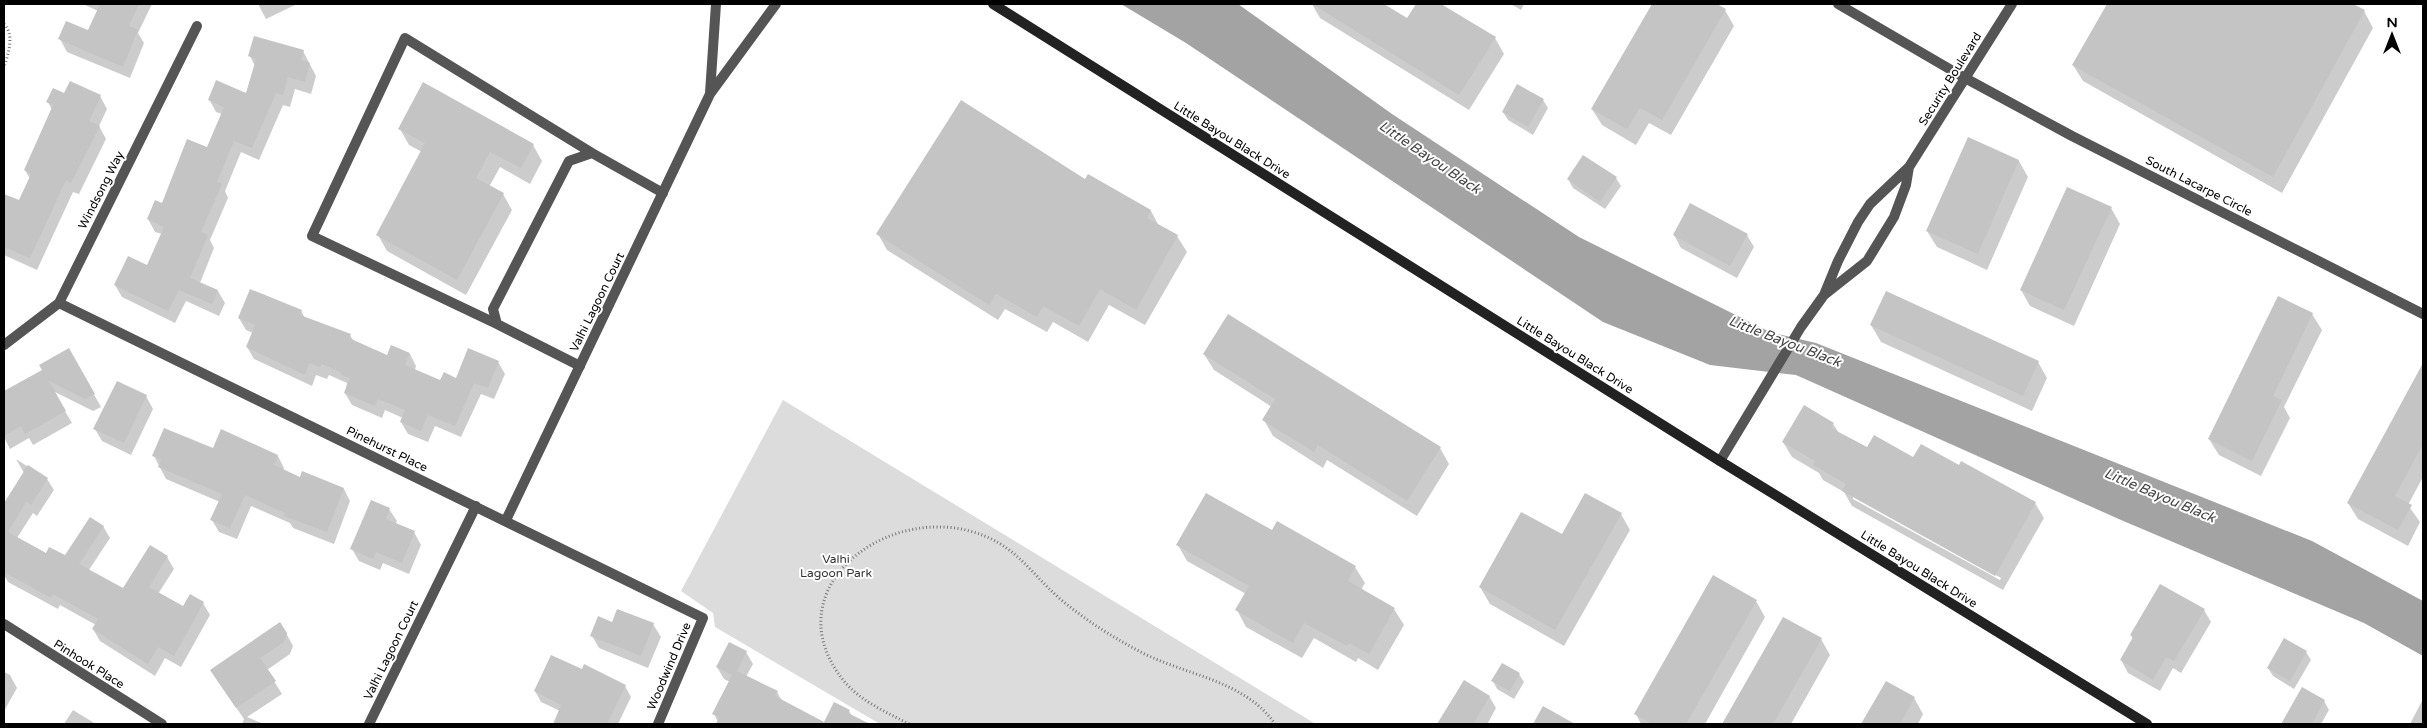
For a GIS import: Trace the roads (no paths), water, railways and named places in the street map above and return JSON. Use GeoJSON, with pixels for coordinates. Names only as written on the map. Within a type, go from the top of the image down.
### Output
{"type":"FeatureCollection","features":[{"type":"Feature","properties":{"kind":"main road","name":"Little Bayou Black Drive"},"geometry":{"type":"LineString","coordinates":[[993,4],[1720,461],[2147,724]]}},
{"type":"Feature","properties":{"kind":"street","name":"Valhi Lagoon Court"},"geometry":{"type":"LineString","coordinates":[[710,94],[716,4]]}},
{"type":"Feature","properties":{"kind":"street","name":"Valhi Lagoon Court"},"geometry":{"type":"LineString","coordinates":[[506,520],[710,94],[776,4]]}},
{"type":"Feature","properties":{"kind":"street","name":"South Lacarpe Circle"},"geometry":{"type":"LineString","coordinates":[[1838,4],[1965,78],[2072,136],[2423,314]]}},
{"type":"Feature","properties":{"kind":"street","name":"Security Boulevard"},"geometry":{"type":"LineString","coordinates":[[1720,461],[1801,327],[1824,295],[1838,260],[1866,210],[1909,167],[2012,4]]}},
{"type":"Feature","properties":{"kind":"street","name":"Windsong Way"},"geometry":{"type":"LineString","coordinates":[[4,345],[59,303],[198,26]]}},
{"type":"Feature","properties":{"kind":"street"},"geometry":{"type":"LineString","coordinates":[[580,366],[497,324],[312,236],[405,38],[592,153],[663,193]]}},
{"type":"Feature","properties":{"kind":"street"},"geometry":{"type":"LineString","coordinates":[[497,324],[493,309],[569,161],[592,153]]}},
{"type":"Feature","properties":{"kind":"street","name":"Security Boulevard"},"geometry":{"type":"LineString","coordinates":[[1824,295],[1867,261],[1894,217],[1906,185],[1909,167]]}},
{"type":"Feature","properties":{"kind":"street","name":"Pinehurst Place"},"geometry":{"type":"LineString","coordinates":[[59,303],[703,618]]}},
{"type":"Feature","properties":{"kind":"street","name":"Valhi Lagoon Court"},"geometry":{"type":"LineString","coordinates":[[369,724],[476,506]]}},
{"type":"Feature","properties":{"kind":"street","name":"Woodwind Drive"},"geometry":{"type":"LineString","coordinates":[[658,724],[703,618]]}},
{"type":"Feature","properties":{"kind":"street","name":"Pinhook Place"},"geometry":{"type":"LineString","coordinates":[[4,624],[162,724]]}},
{"type":"Feature","properties":{"kind":"water","name":"Little Bayou Black"},"geometry":{"type":"Polygon","coordinates":[[[1121,4],[1238,4],[1392,114],[1579,237],[1770,332],[1816,343],[2312,541],[2423,601],[2423,656],[2364,623],[2121,520],[1796,375],[1710,365],[1603,322],[1186,43],[1121,4]]]}},
{"type":"Feature","properties":{"kind":"park label","name":"Valhi Lagoon Park"},"geometry":{"type":"Point","coordinates":[836,566]}}]}
